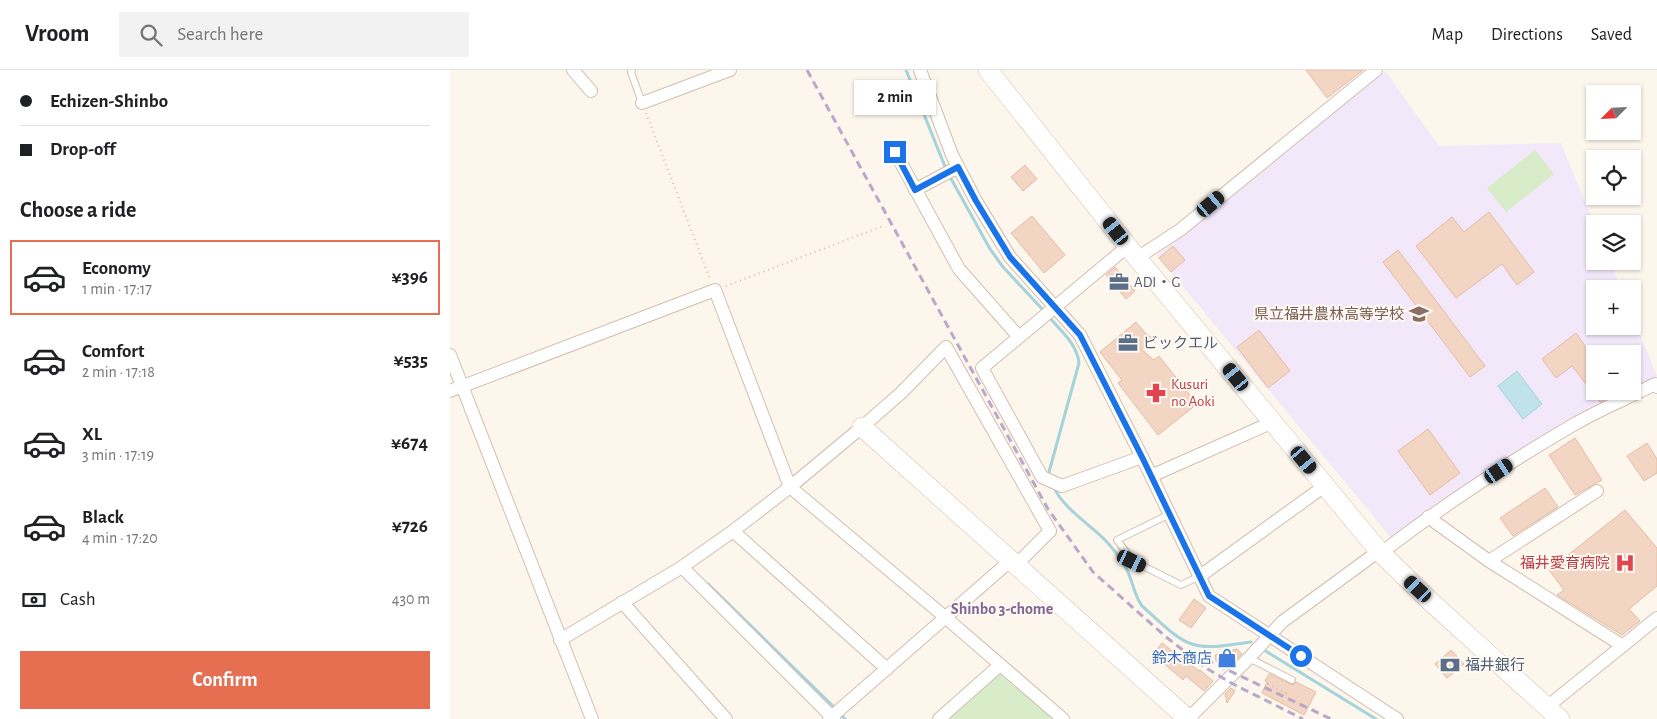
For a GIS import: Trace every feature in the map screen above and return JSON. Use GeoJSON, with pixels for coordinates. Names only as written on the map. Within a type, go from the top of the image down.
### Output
{"type":"FeatureCollection","features":[{"type":"Feature","properties":{"kind":"street"},"geometry":{"type":"LineString","coordinates":[[573,70],[591,91]]}},
{"type":"Feature","properties":{"kind":"street"},"geometry":{"type":"LineString","coordinates":[[642,103],[730,70]]}},
{"type":"Feature","properties":{"kind":"street"},"geometry":{"type":"LineString","coordinates":[[920,70],[952,155],[976,201],[1010,257],[1080,335],[1142,457],[1209,596],[1397,719]]}},
{"type":"Feature","properties":{"kind":"street"},"geometry":{"type":"LineString","coordinates":[[988,70],[1133,252],[1380,552],[1424,595],[1554,713],[1623,646],[1657,618]]}},
{"type":"Feature","properties":{"kind":"street"},"geometry":{"type":"LineString","coordinates":[[1142,457],[1062,486],[1042,477],[982,368],[1055,307],[1133,252],[1180,230],[1376,70]]}},
{"type":"Feature","properties":{"kind":"street"},"geometry":{"type":"LineString","coordinates":[[895,152],[959,269],[1019,337]]}},
{"type":"Feature","properties":{"kind":"street"},"geometry":{"type":"LineString","coordinates":[[915,190],[958,167]]}},
{"type":"Feature","properties":{"kind":"street"},"geometry":{"type":"LineString","coordinates":[[456,389],[715,290],[790,487],[945,617],[1062,719]]}},
{"type":"Feature","properties":{"kind":"street"},"geometry":{"type":"LineString","coordinates":[[560,640],[682,567],[733,531],[862,428],[946,347],[1050,531],[945,617],[832,718],[682,567]]}},
{"type":"Feature","properties":{"kind":"street"},"geometry":{"type":"LineString","coordinates":[[450,355],[456,389],[592,719]]}},
{"type":"Feature","properties":{"kind":"street"},"geometry":{"type":"LineString","coordinates":[[862,428],[1188,719],[1282,622],[1428,517],[1513,461],[1574,424],[1655,384],[1657,387]]}},
{"type":"Feature","properties":{"kind":"street"},"geometry":{"type":"LineString","coordinates":[[1151,476],[1272,422]]}},
{"type":"Feature","properties":{"kind":"street"},"geometry":{"type":"LineString","coordinates":[[1200,576],[1326,485]]}},
{"type":"Feature","properties":{"kind":"street"},"geometry":{"type":"LineString","coordinates":[[1489,561],[1597,491]]}},
{"type":"Feature","properties":{"kind":"street"},"geometry":{"type":"LineString","coordinates":[[1428,517],[1489,561],[1623,646]]}},
{"type":"Feature","properties":{"kind":"street"},"geometry":{"type":"LineString","coordinates":[[733,531],[887,669]]}},
{"type":"Feature","properties":{"kind":"street"},"geometry":{"type":"LineString","coordinates":[[622,602],[726,719]]}},
{"type":"Feature","properties":{"kind":"street"},"geometry":{"type":"LineString","coordinates":[[939,719],[1000,665]]}},
{"type":"Feature","properties":{"kind":"lane"},"geometry":{"type":"LineString","coordinates":[[632,70],[631,72],[642,103]]}},
{"type":"Feature","properties":{"kind":"lane"},"geometry":{"type":"LineString","coordinates":[[1170,514],[1117,540],[1132,561],[1182,585],[1200,576]]}},
{"type":"Feature","properties":{"kind":"lane"},"geometry":{"type":"LineString","coordinates":[[1249,658],[1292,680]]}},
{"type":"Feature","properties":{"kind":"path"},"geometry":{"type":"LineString","coordinates":[[642,103],[715,290],[883,226]]}},
{"type":"Feature","properties":{"kind":"path"},"geometry":{"type":"LineString","coordinates":[[1266,689],[1268,684],[1286,693],[1286,691]]}},
{"type":"Feature","properties":{"kind":"shaded area"},"geometry":{"type":"Polygon","coordinates":[[[1385,71],[1439,146],[1561,143],[1590,215],[1586,215],[1586,270],[1614,270],[1617,280],[1586,280],[1586,335],[1640,335],[1657,376],[1641,385],[1641,345],[1586,345],[1586,400],[1615,400],[1392,539],[1157,255],[1385,71]]]}},
{"type":"Feature","properties":{"kind":"green space"},"geometry":{"type":"Polygon","coordinates":[[[1535,150],[1554,174],[1506,212],[1487,188],[1535,150]]]}},
{"type":"Feature","properties":{"kind":"green space"},"geometry":{"type":"Polygon","coordinates":[[[1000,665],[1058,719],[942,719],[1000,665]]]}},
{"type":"Feature","properties":{"kind":"water"},"geometry":{"type":"Polygon","coordinates":[[[1517,371],[1542,404],[1523,419],[1498,386],[1517,371]]]}},
{"type":"Feature","properties":{"kind":"building"},"geometry":{"type":"Polygon","coordinates":[[[1306,70],[1363,70],[1327,98],[1306,70]]]}},
{"type":"Feature","properties":{"kind":"building"},"geometry":{"type":"Polygon","coordinates":[[[1025,165],[1037,179],[1023,191],[1011,177],[1025,165]]]}},
{"type":"Feature","properties":{"kind":"building"},"geometry":{"type":"Polygon","coordinates":[[[1489,212],[1534,272],[1517,285],[1502,264],[1456,298],[1416,246],[1452,217],[1464,232],[1489,212]]]}},
{"type":"Feature","properties":{"kind":"building"},"geometry":{"type":"Polygon","coordinates":[[[1032,216],[1065,255],[1044,273],[1011,233],[1032,216]]]}},
{"type":"Feature","properties":{"kind":"building"},"geometry":{"type":"Polygon","coordinates":[[[1173,246],[1185,260],[1171,272],[1159,258],[1173,246]]]}},
{"type":"Feature","properties":{"kind":"building"},"geometry":{"type":"Polygon","coordinates":[[[1398,250],[1485,366],[1470,377],[1383,262],[1398,250]]]}},
{"type":"Feature","properties":{"kind":"building"},"geometry":{"type":"Polygon","coordinates":[[[1115,267],[1135,291],[1126,299],[1106,275],[1115,267]]]}},
{"type":"Feature","properties":{"kind":"building"},"geometry":{"type":"Polygon","coordinates":[[[1136,322],[1146,334],[1154,339],[1141,349],[1154,360],[1159,356],[1197,404],[1158,435],[1118,383],[1122,380],[1100,352],[1136,322]]]}},
{"type":"Feature","properties":{"kind":"building"},"geometry":{"type":"Polygon","coordinates":[[[1259,330],[1290,371],[1268,388],[1237,347],[1259,330]]]}},
{"type":"Feature","properties":{"kind":"building"},"geometry":{"type":"Polygon","coordinates":[[[1576,333],[1586,347],[1586,384],[1572,366],[1556,378],[1542,359],[1576,333]]]}},
{"type":"Feature","properties":{"kind":"building"},"geometry":{"type":"Polygon","coordinates":[[[1428,429],[1460,473],[1430,495],[1398,451],[1428,429]]]}},
{"type":"Feature","properties":{"kind":"building"},"geometry":{"type":"Polygon","coordinates":[[[1575,438],[1602,480],[1575,495],[1549,455],[1575,438]]]}},
{"type":"Feature","properties":{"kind":"building"},"geometry":{"type":"Polygon","coordinates":[[[1647,443],[1657,459],[1657,473],[1644,481],[1627,456],[1647,443]]]}},
{"type":"Feature","properties":{"kind":"building"},"geometry":{"type":"Polygon","coordinates":[[[1545,488],[1558,507],[1513,536],[1500,518],[1545,488]]]}},
{"type":"Feature","properties":{"kind":"building"},"geometry":{"type":"Polygon","coordinates":[[[1625,510],[1657,548],[1657,586],[1629,609],[1640,621],[1622,635],[1557,595],[1564,590],[1549,570],[1625,510]]]}},
{"type":"Feature","properties":{"kind":"building"},"geometry":{"type":"Polygon","coordinates":[[[1194,599],[1206,608],[1191,628],[1179,620],[1194,599]]]}},
{"type":"Feature","properties":{"kind":"building"},"geometry":{"type":"Polygon","coordinates":[[[1162,643],[1213,681],[1204,691],[1186,676],[1183,680],[1153,654],[1162,643]]]}},
{"type":"Feature","properties":{"kind":"building","name":"鈴木商店"},"geometry":{"type":"Polygon","coordinates":[[[1237,649],[1242,654],[1229,666],[1216,661],[1215,655],[1237,649]]]}},
{"type":"Feature","properties":{"kind":"building"},"geometry":{"type":"Polygon","coordinates":[[[1451,650],[1464,664],[1447,678],[1435,664],[1451,650]]]}},
{"type":"Feature","properties":{"kind":"building"},"geometry":{"type":"Polygon","coordinates":[[[1269,674],[1293,685],[1296,682],[1316,692],[1304,715],[1262,693],[1269,674]]]}},
{"type":"Feature","properties":{"kind":"building"},"geometry":{"type":"Polygon","coordinates":[[[1231,688],[1235,691],[1227,703],[1225,694],[1231,688]]]}},
{"type":"Feature","properties":{"kind":"waterway"},"geometry":{"type":"LineString","coordinates":[[906,70],[946,169]]}},
{"type":"Feature","properties":{"kind":"waterway"},"geometry":{"type":"LineString","coordinates":[[949,175],[990,249],[1003,267],[1045,312]]}},
{"type":"Feature","properties":{"kind":"waterway"},"geometry":{"type":"LineString","coordinates":[[1049,317],[1072,344],[1079,363],[1049,472],[1050,476]]}},
{"type":"Feature","properties":{"kind":"waterway"},"geometry":{"type":"LineString","coordinates":[[1054,487],[1069,508],[1114,550],[1127,570],[1142,606],[1172,633],[1199,646],[1221,646],[1251,642]]}},
{"type":"Feature","properties":{"kind":"waterway"},"geometry":{"type":"LineString","coordinates":[[708,584],[836,709]]}},
{"type":"Feature","properties":{"kind":"waterway"},"geometry":{"type":"LineString","coordinates":[[1264,650],[1376,719]]}},
{"type":"Feature","properties":{"kind":"waterway"},"geometry":{"type":"LineString","coordinates":[[840,714],[845,719]]}},
{"type":"Feature","properties":{"kind":"railway"},"geometry":{"type":"LineString","coordinates":[[807,70],[1048,509],[1093,572],[1166,637],[1206,668],[1233,684],[1303,719]]}},
{"type":"Feature","properties":{"kind":"railway"},"geometry":{"type":"LineString","coordinates":[[1194,654],[1331,719]]}},
{"type":"Feature","properties":{"kind":"place","name":"ADI・G"},"geometry":{"type":"Point","coordinates":[1119,282]}},
{"type":"Feature","properties":{"kind":"place","name":"県立福井農林高等学校"},"geometry":{"type":"Point","coordinates":[1419,314]}},
{"type":"Feature","properties":{"kind":"place","name":"ビックエル"},"geometry":{"type":"Point","coordinates":[1128,343]}},
{"type":"Feature","properties":{"kind":"place","name":"Kusuri no Aoki"},"geometry":{"type":"Point","coordinates":[1156,393]}},
{"type":"Feature","properties":{"kind":"place","name":"福井愛育病院"},"geometry":{"type":"Point","coordinates":[1625,563]}},
{"type":"Feature","properties":{"kind":"place","name":"鈴木商店"},"geometry":{"type":"Point","coordinates":[1227,658]}},
{"type":"Feature","properties":{"kind":"place","name":"福井銀行"},"geometry":{"type":"Point","coordinates":[1450,665]}},
{"type":"Feature","properties":{"kind":"district","name":"Shinbo 3-chome"},"geometry":{"type":"Point","coordinates":[1002,609]}},
{"type":"Feature","properties":{"kind":"route"},"geometry":{"type":"LineString","coordinates":[[895,152],[915,190],[958,167],[1010,257],[1080,335],[1142,457],[1209,596],[1301,656]]}}]}
